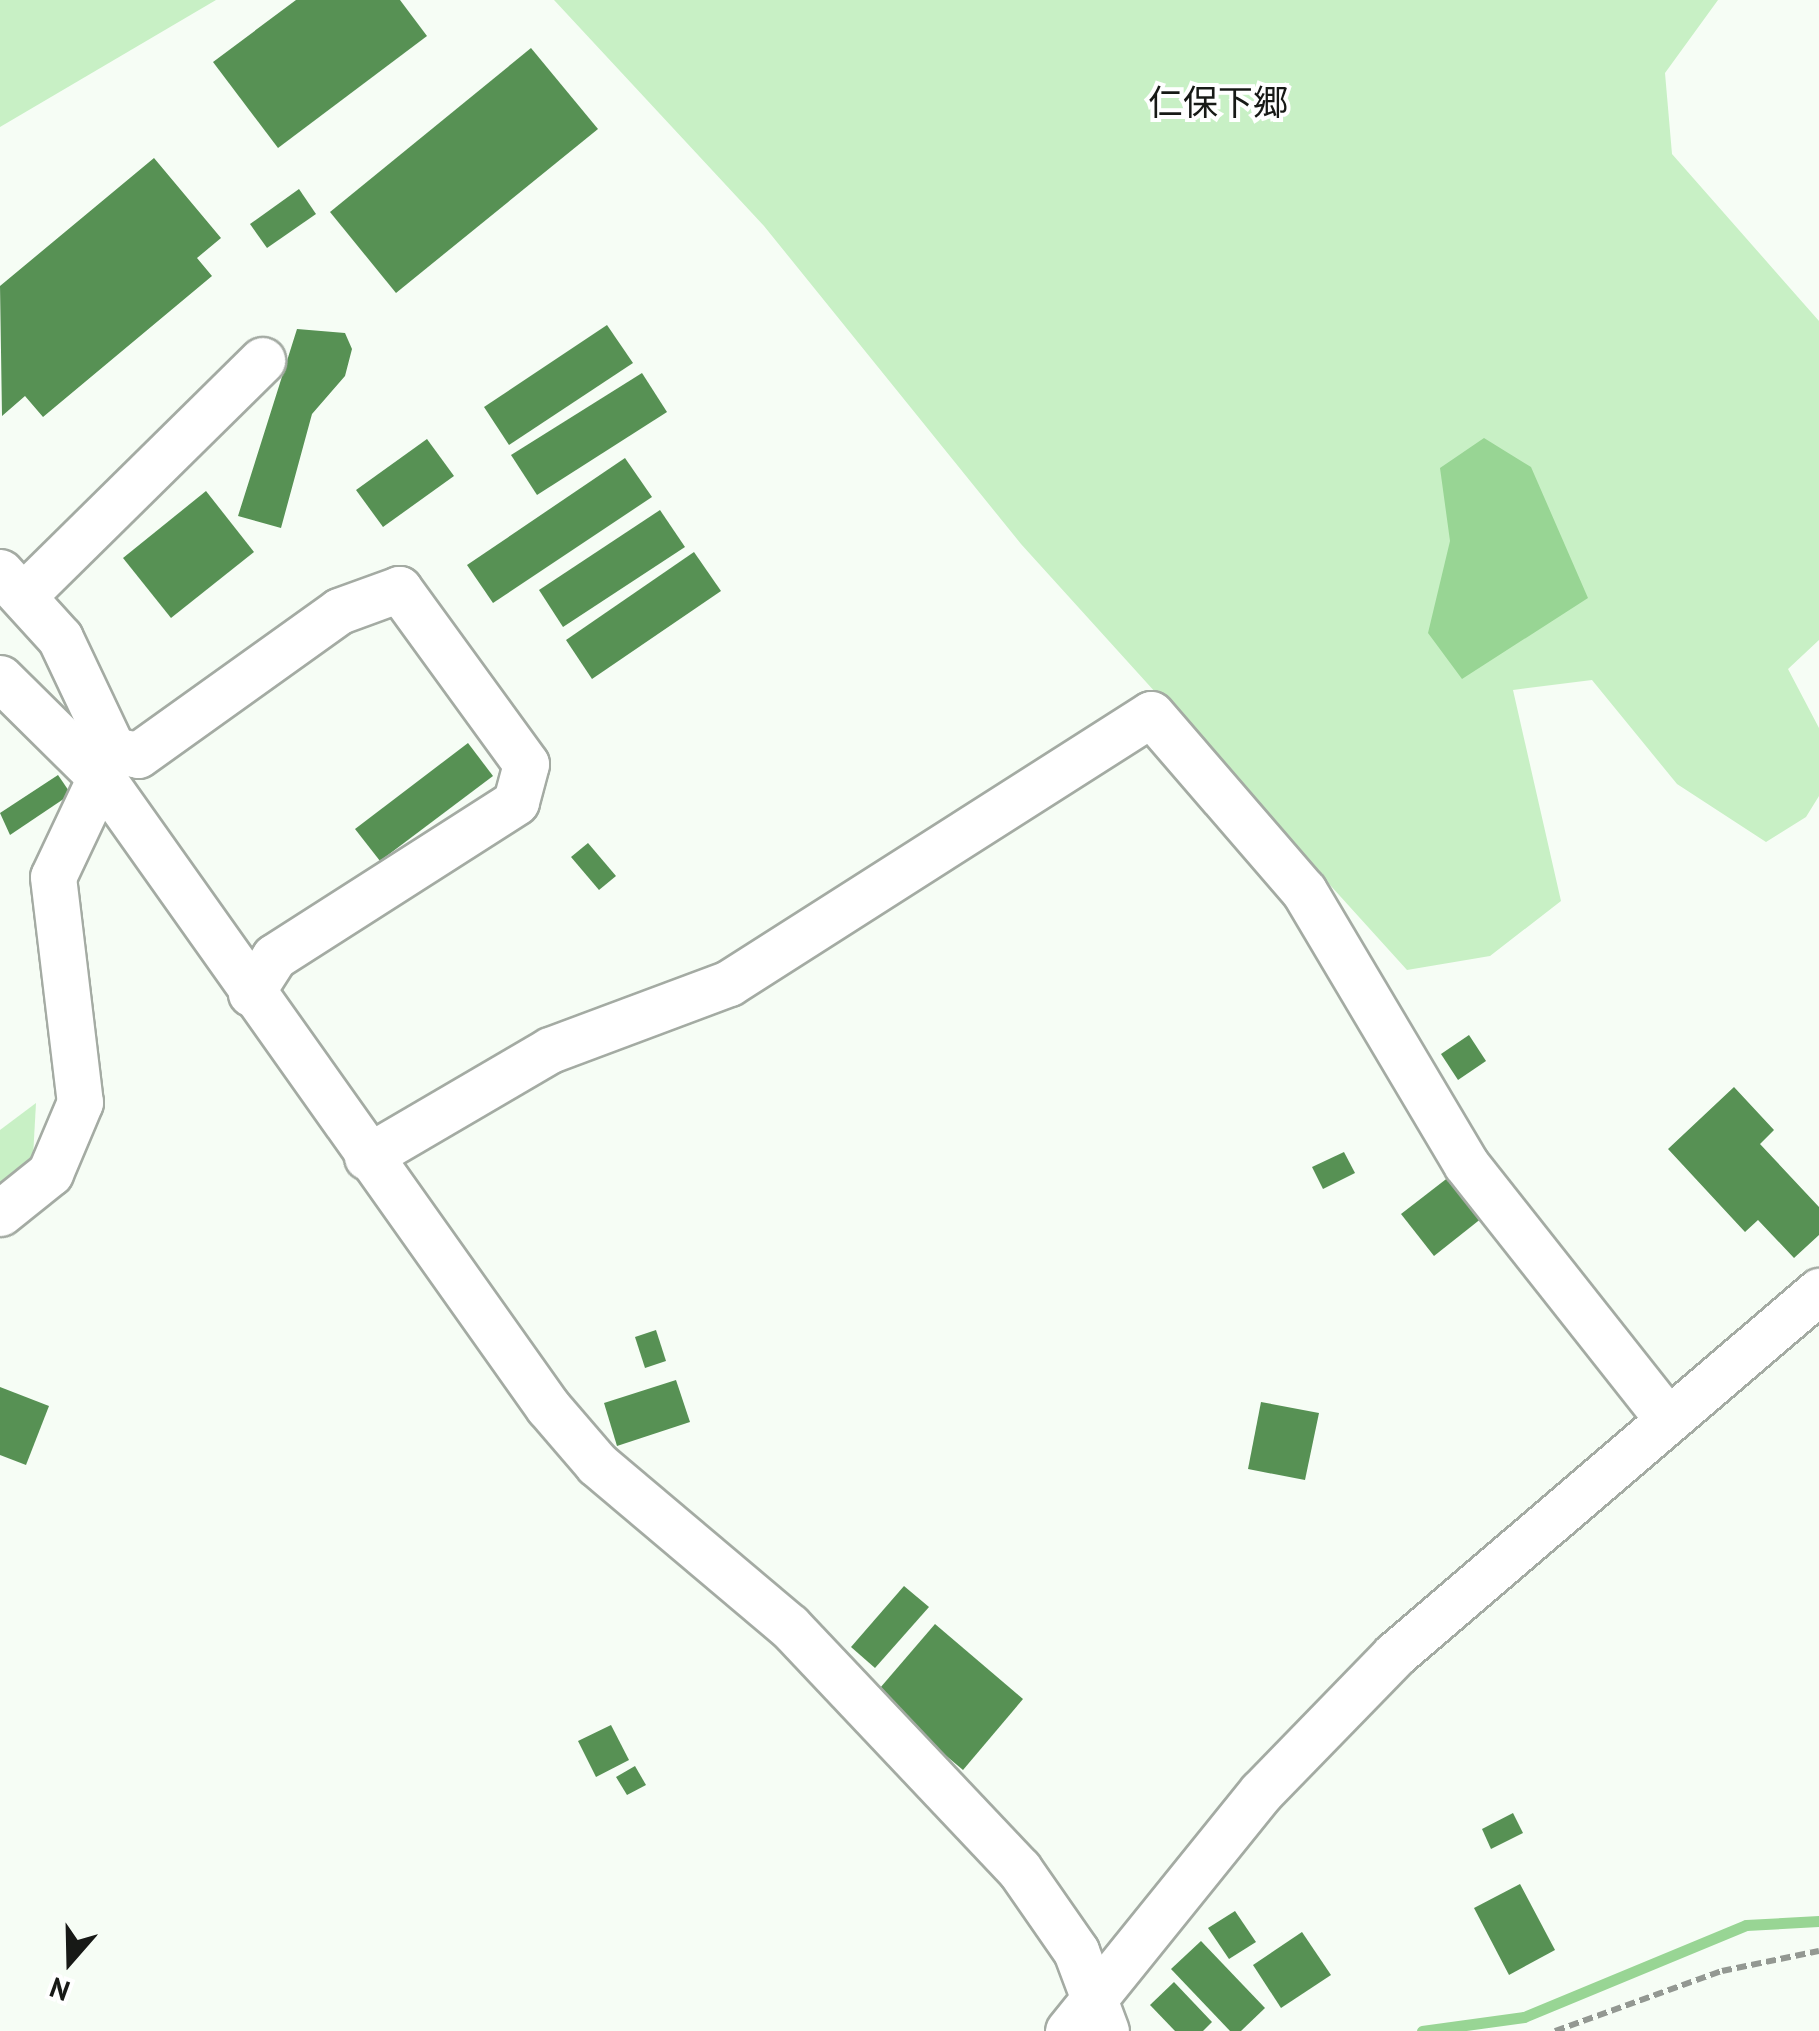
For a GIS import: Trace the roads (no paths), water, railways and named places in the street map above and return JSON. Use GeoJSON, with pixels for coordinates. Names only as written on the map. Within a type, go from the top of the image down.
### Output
{"type":"FeatureCollection","features":[{"type":"Feature","properties":{"kind":"street"},"geometry":{"type":"LineString","coordinates":[[262,360],[11,584],[60,638],[109,766],[251,992],[366,1158],[597,1464],[789,1626],[1020,1869],[1076,1951],[1089,2021]]}},
{"type":"Feature","properties":{"kind":"street"},"geometry":{"type":"LineString","coordinates":[[0,1213],[50,1174],[80,1102],[53,876],[60,846],[109,766],[138,755],[339,612],[399,588],[526,764],[516,802],[274,958],[251,992]]}},
{"type":"Feature","properties":{"kind":"street"},"geometry":{"type":"LineString","coordinates":[[0,678],[109,766]]}},
{"type":"Feature","properties":{"kind":"street"},"geometry":{"type":"LineString","coordinates":[[366,1158],[550,1050],[729,983],[1151,714],[1304,891],[1466,1164],[1666,1418]]}},
{"type":"Feature","properties":{"kind":"street"},"geometry":{"type":"LineString","coordinates":[[1089,2021],[1301,1750],[1394,1655],[1666,1418],[1819,1291]]}},
{"type":"Feature","properties":{"kind":"waterway"},"geometry":{"type":"LineString","coordinates":[[1422,2031],[1524,2017],[1746,1925],[1819,1921]]}},
{"type":"Feature","properties":{"kind":"district","name":"仁保下郷"},"geometry":{"type":"Point","coordinates":[1218,102]}}]}
